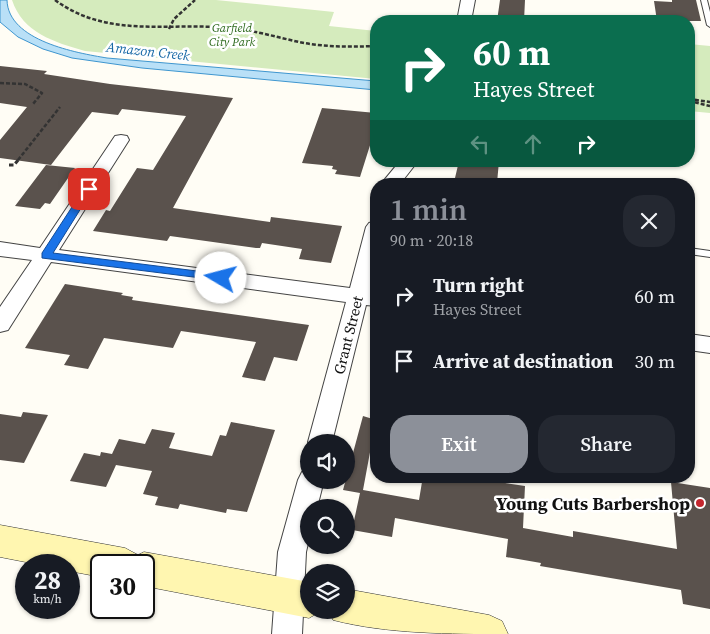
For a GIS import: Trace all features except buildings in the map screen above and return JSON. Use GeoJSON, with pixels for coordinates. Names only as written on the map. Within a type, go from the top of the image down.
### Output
{"type":"FeatureCollection","features":[{"type":"Feature","properties":{"kind":"main road"},"geometry":{"type":"LineString","coordinates":[[0,541],[90,558]]}},
{"type":"Feature","properties":{"kind":"main road"},"geometry":{"type":"LineString","coordinates":[[155,571],[299,598]]}},
{"type":"Feature","properties":{"kind":"main road"},"geometry":{"type":"LineString","coordinates":[[355,609],[489,634]]}},
{"type":"Feature","properties":{"kind":"street"},"geometry":{"type":"LineString","coordinates":[[465,15],[468,0]]}},
{"type":"Feature","properties":{"kind":"street"},"geometry":{"type":"LineString","coordinates":[[0,324],[121,140]]}},
{"type":"Feature","properties":{"kind":"street"},"geometry":{"type":"LineString","coordinates":[[395,178],[404,167]]}},
{"type":"Feature","properties":{"kind":"street"},"geometry":{"type":"LineString","coordinates":[[0,249],[367,297]]}},
{"type":"Feature","properties":{"kind":"street","name":"Grant Street"},"geometry":{"type":"LineString","coordinates":[[323,434],[367,297],[370,274]]}},
{"type":"Feature","properties":{"kind":"street"},"geometry":{"type":"LineString","coordinates":[[695,343],[710,346]]}},
{"type":"Feature","properties":{"kind":"street"},"geometry":{"type":"LineString","coordinates":[[287,634],[299,598],[292,552],[308,489]]}},
{"type":"Feature","properties":{"kind":"lane"},"geometry":{"type":"LineString","coordinates":[[704,0],[710,25]]}},
{"type":"Feature","properties":{"kind":"lane"},"geometry":{"type":"LineString","coordinates":[[695,252],[710,254]]}},
{"type":"Feature","properties":{"kind":"path"},"geometry":{"type":"LineString","coordinates":[[55,0],[69,10],[94,20],[132,27],[169,29],[228,28],[318,45],[370,46]]}},
{"type":"Feature","properties":{"kind":"path"},"geometry":{"type":"LineString","coordinates":[[169,29],[174,18],[195,0]]}},
{"type":"Feature","properties":{"kind":"path"},"geometry":{"type":"LineString","coordinates":[[0,82],[25,84],[42,92],[33,104]]}},
{"type":"Feature","properties":{"kind":"path"},"geometry":{"type":"LineString","coordinates":[[695,101],[710,102]]}},
{"type":"Feature","properties":{"kind":"path"},"geometry":{"type":"LineString","coordinates":[[695,102],[710,106]]}},
{"type":"Feature","properties":{"kind":"path"},"geometry":{"type":"LineString","coordinates":[[9,165],[14,165],[60,107]]}},
{"type":"Feature","properties":{"kind":"green space","name":"Garfield City Park"},"geometry":{"type":"Polygon","coordinates":[[[12,0],[216,0],[334,12],[329,26],[370,30],[370,78],[85,51],[51,40],[32,28],[17,11],[12,0]]]}},
{"type":"Feature","properties":{"kind":"green space"},"geometry":{"type":"Polygon","coordinates":[[[695,45],[710,46],[710,113],[695,112],[695,45]]]}},
{"type":"Feature","properties":{"kind":"water"},"geometry":{"type":"Polygon","coordinates":[[[0,0],[7,0],[10,14],[19,26],[31,35],[79,53],[107,58],[370,80],[370,89],[142,68],[72,58],[43,49],[18,37],[0,22],[0,0]]]}},
{"type":"Feature","properties":{"kind":"place","name":"Young Cuts Barbershop"},"geometry":{"type":"Point","coordinates":[700,503]}},
{"type":"Feature","properties":{"kind":"route"},"geometry":{"type":"LineString","coordinates":[[89,189],[46,255],[221,278]]}},
{"type":"Feature","properties":{"kind":"water label","name":"Amazon Creek"},"geometry":{"type":"Point","coordinates":[148,51]}}]}
